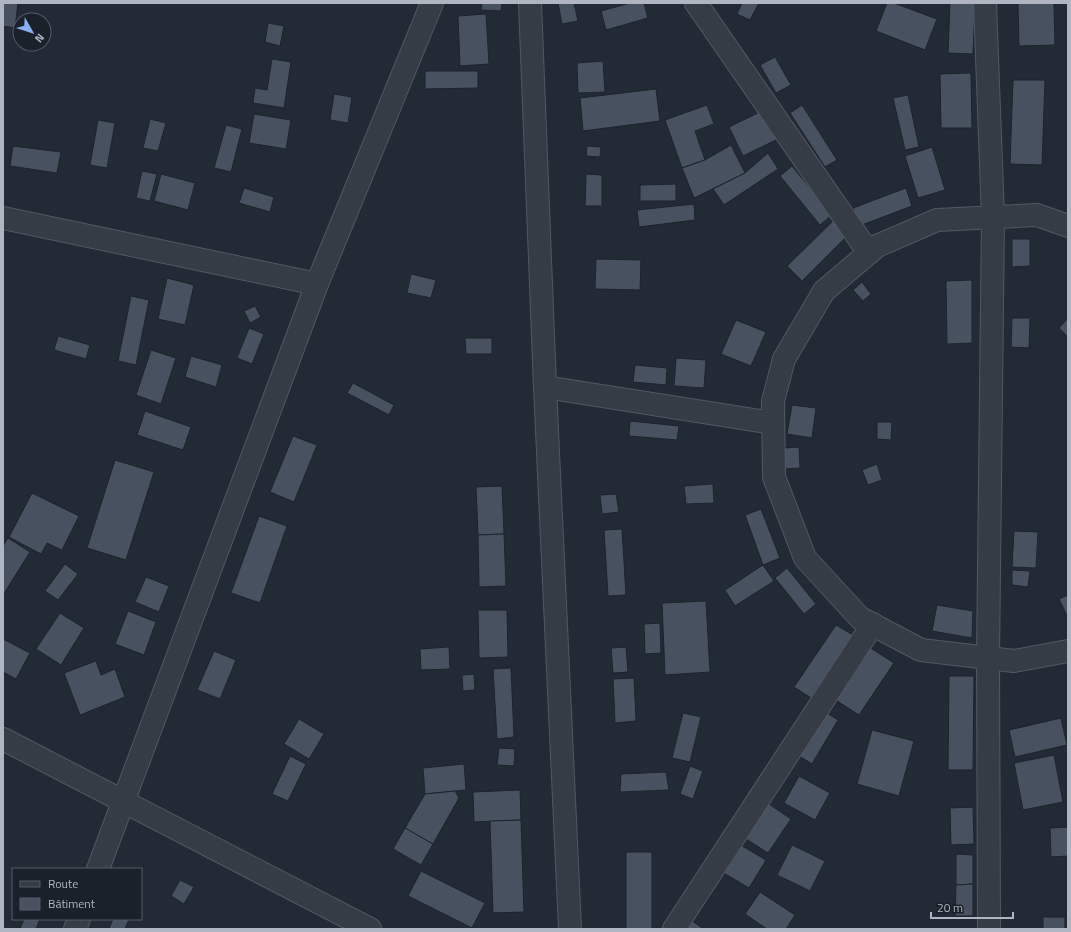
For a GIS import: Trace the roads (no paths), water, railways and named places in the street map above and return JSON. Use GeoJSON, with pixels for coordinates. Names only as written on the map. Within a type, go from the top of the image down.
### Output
{"type":"FeatureCollection","features":[{"type":"Feature","properties":{"kind":"street"},"geometry":{"type":"LineString","coordinates":[[98,868],[317,284],[432,3]]}},
{"type":"Feature","properties":{"kind":"street"},"geometry":{"type":"LineString","coordinates":[[530,3],[545,387],[570,929]]}},
{"type":"Feature","properties":{"kind":"street"},"geometry":{"type":"LineString","coordinates":[[696,3],[869,253]]}},
{"type":"Feature","properties":{"kind":"street"},"geometry":{"type":"LineString","coordinates":[[985,3],[993,217],[988,658],[989,929]]}},
{"type":"Feature","properties":{"kind":"street"},"geometry":{"type":"LineString","coordinates":[[1068,226],[1036,215],[937,220],[877,246],[824,292],[784,359],[773,401],[774,478],[805,558],[860,618],[921,650],[1014,661],[1068,651]]}},
{"type":"Feature","properties":{"kind":"street"},"geometry":{"type":"LineString","coordinates":[[3,218],[317,284]]}},
{"type":"Feature","properties":{"kind":"street"},"geometry":{"type":"LineString","coordinates":[[545,387],[773,423]]}},
{"type":"Feature","properties":{"kind":"street"},"geometry":{"type":"LineString","coordinates":[[674,929],[873,624]]}},
{"type":"Feature","properties":{"kind":"street"},"geometry":{"type":"LineString","coordinates":[[3,739],[370,929]]}}]}
